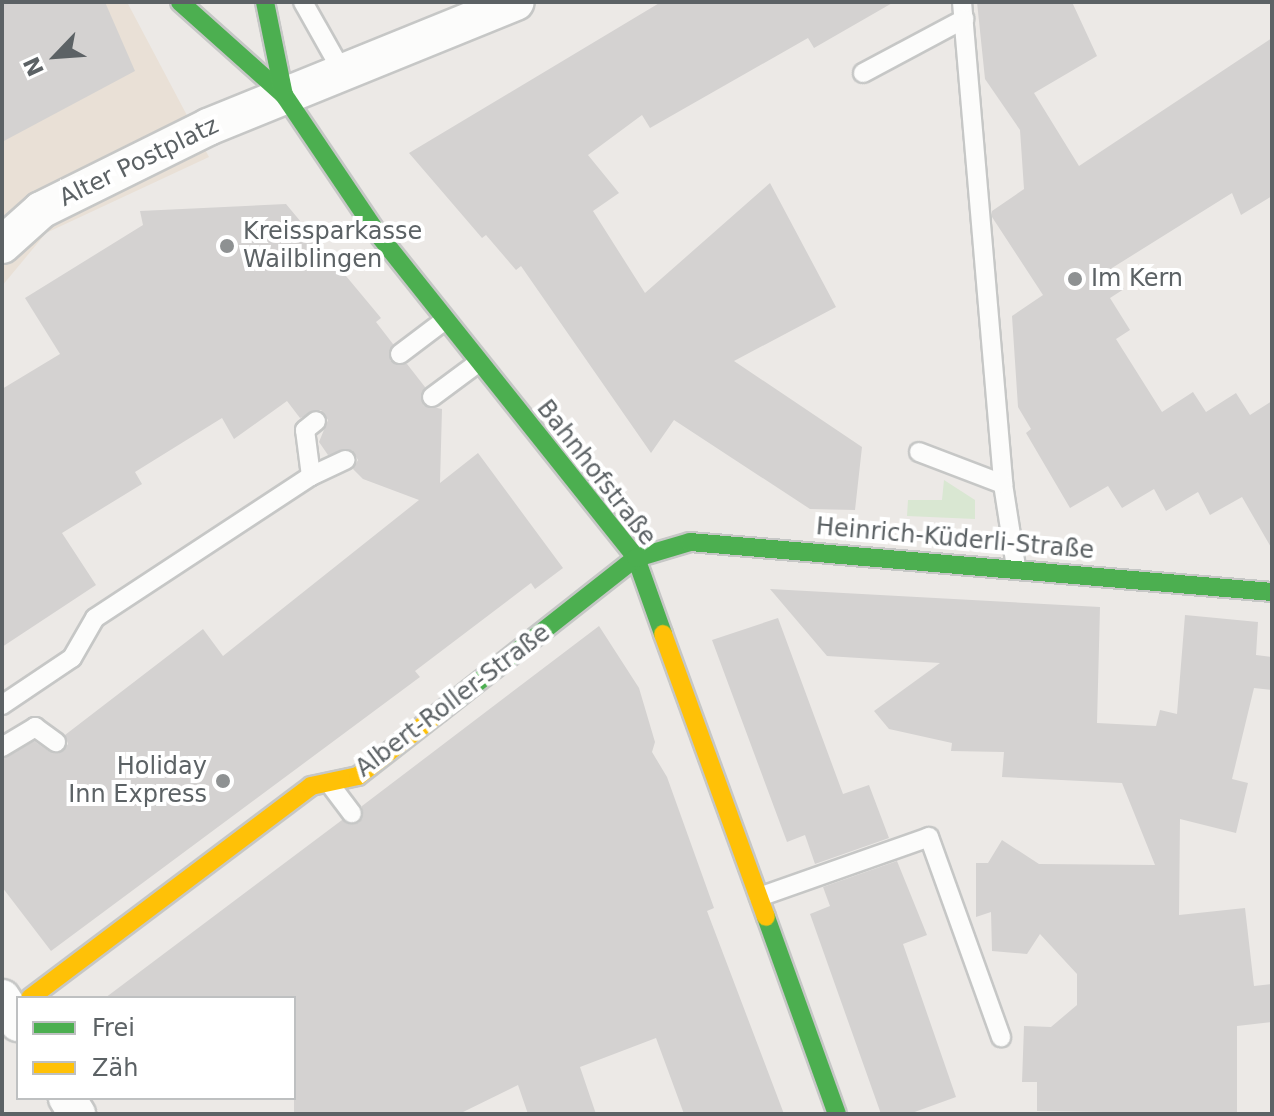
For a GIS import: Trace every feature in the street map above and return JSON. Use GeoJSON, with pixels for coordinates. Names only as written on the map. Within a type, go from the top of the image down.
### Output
{"type":"FeatureCollection","features":[{"type":"Feature","properties":{"kind":"street"},"geometry":{"type":"LineString","coordinates":[[180,2],[284,95]]}},
{"type":"Feature","properties":{"kind":"street"},"geometry":{"type":"LineString","coordinates":[[265,2],[284,95]]}},
{"type":"Feature","properties":{"kind":"street","name":"Alter Postplatz"},"geometry":{"type":"LineString","coordinates":[[2,245],[41,210],[284,95],[516,2]]}},
{"type":"Feature","properties":{"kind":"street","name":"Bahnhofstraße"},"geometry":{"type":"LineString","coordinates":[[284,95],[377,233],[636,558],[837,1114]]}},
{"type":"Feature","properties":{"kind":"street","name":"Heinrich-Küderli-Straße"},"geometry":{"type":"LineString","coordinates":[[636,558],[690,542],[1016,567],[1272,592]]}},
{"type":"Feature","properties":{"kind":"street","name":"Albert-Roller-Straße"},"geometry":{"type":"LineString","coordinates":[[32,996],[311,786],[358,776],[636,558]]}},
{"type":"Feature","properties":{"kind":"lane"},"geometry":{"type":"LineString","coordinates":[[303,2],[343,73]]}},
{"type":"Feature","properties":{"kind":"lane"},"geometry":{"type":"LineString","coordinates":[[863,73],[963,11],[1003,484],[1016,567]]}},
{"type":"Feature","properties":{"kind":"lane"},"geometry":{"type":"LineString","coordinates":[[400,354],[445,320]]}},
{"type":"Feature","properties":{"kind":"lane"},"geometry":{"type":"LineString","coordinates":[[432,397],[478,363]]}},
{"type":"Feature","properties":{"kind":"lane"},"geometry":{"type":"LineString","coordinates":[[311,476],[305,430],[316,421]]}},
{"type":"Feature","properties":{"kind":"lane"},"geometry":{"type":"LineString","coordinates":[[919,452],[1003,484]]}},
{"type":"Feature","properties":{"kind":"lane"},"geometry":{"type":"LineString","coordinates":[[2,705],[72,658],[95,618],[311,476],[346,460]]}},
{"type":"Feature","properties":{"kind":"lane"},"geometry":{"type":"LineString","coordinates":[[2,747],[35,727],[56,742]]}},
{"type":"Feature","properties":{"kind":"lane"},"geometry":{"type":"LineString","coordinates":[[329,783],[352,813]]}},
{"type":"Feature","properties":{"kind":"lane"},"geometry":{"type":"LineString","coordinates":[[759,897],[929,837],[1001,1037]]}},
{"type":"Feature","properties":{"kind":"shaded area"},"geometry":{"type":"Polygon","coordinates":[[[2,2],[127,2],[209,157],[46,233],[2,286],[2,2]]]}},
{"type":"Feature","properties":{"kind":"green space"},"geometry":{"type":"Polygon","coordinates":[[[944,480],[975,500],[975,519],[907,516],[908,500],[942,500],[944,480]]]}},
{"type":"Feature","properties":{"kind":"building"},"geometry":{"type":"Polygon","coordinates":[[[2,2],[105,2],[135,71],[2,142],[2,2]]]}},
{"type":"Feature","properties":{"kind":"building"},"geometry":{"type":"Polygon","coordinates":[[[661,2],[894,2],[814,48],[808,38],[650,128],[642,115],[588,155],[619,193],[593,211],[645,293],[770,183],[836,307],[734,361],[862,447],[855,510],[810,509],[674,420],[651,453],[521,266],[516,270],[486,235],[482,238],[409,153],[661,2]]]}},
{"type":"Feature","properties":{"kind":"building","name":"Im Kern"},"geometry":{"type":"Polygon","coordinates":[[[977,2],[1072,2],[1097,56],[1034,93],[1079,166],[1272,38],[1272,196],[1241,215],[1232,193],[1112,268],[1124,289],[1110,298],[1130,330],[1116,339],[1162,412],[1193,392],[1206,412],[1236,393],[1250,415],[1272,401],[1272,549],[1242,497],[1210,515],[1198,492],[1166,511],[1154,489],[1122,508],[1108,486],[1070,508],[1026,433],[1031,429],[1018,407],[1012,316],[1043,295],[992,217],[992,211],[1024,189],[1020,130],[985,79],[977,2]]]}},
{"type":"Feature","properties":{"kind":"building"},"geometry":{"type":"Polygon","coordinates":[[[286,204],[381,318],[376,322],[393,344],[390,361],[407,364],[425,387],[423,405],[442,409],[440,483],[478,453],[563,568],[535,589],[531,583],[415,671],[420,677],[51,951],[2,887],[2,759],[34,741],[50,752],[62,752],[68,744],[65,735],[203,629],[223,656],[419,500],[363,479],[353,469],[358,460],[352,450],[328,455],[319,442],[328,420],[321,410],[300,418],[287,401],[234,439],[222,418],[135,472],[142,484],[62,533],[96,585],[2,647],[2,389],[60,354],[25,298],[143,225],[140,211],[286,204]]]}},
{"type":"Feature","properties":{"kind":"building"},"geometry":{"type":"Polygon","coordinates":[[[770,589],[1100,607],[1097,723],[1156,726],[1160,710],[1177,714],[1185,615],[1258,622],[1256,655],[1272,657],[1272,690],[1254,688],[1232,779],[1248,783],[1236,833],[1180,819],[1179,915],[1245,908],[1254,986],[1272,984],[1272,1022],[1237,1026],[1237,1114],[1037,1111],[1037,1082],[1022,1082],[1024,1026],[1051,1027],[1077,1005],[1077,974],[1040,934],[1027,954],[992,951],[991,912],[976,917],[976,863],[988,863],[1002,840],[1039,864],[1155,865],[1122,783],[1002,777],[1004,752],[951,751],[952,743],[889,729],[874,711],[940,663],[827,656],[770,589]]]}},
{"type":"Feature","properties":{"kind":"building"},"geometry":{"type":"Polygon","coordinates":[[[778,618],[843,794],[869,785],[889,838],[815,864],[805,835],[787,842],[712,640],[778,618]]]}},
{"type":"Feature","properties":{"kind":"building"},"geometry":{"type":"Polygon","coordinates":[[[599,626],[639,688],[655,742],[652,752],[667,777],[714,908],[707,911],[784,1114],[684,1114],[656,1038],[580,1067],[596,1114],[528,1114],[518,1085],[459,1114],[294,1114],[296,996],[108,996],[342,820],[359,823],[362,806],[599,626]]]}},
{"type":"Feature","properties":{"kind":"building"},"geometry":{"type":"Polygon","coordinates":[[[897,861],[927,935],[903,944],[956,1097],[909,1114],[881,1114],[810,914],[830,906],[823,887],[897,861]]]}},
{"type":"Feature","properties":{"kind":"traffic: fast"},"geometry":{"type":"LineString","coordinates":[[180,2],[284,95],[377,233],[636,558],[663,634]]}},
{"type":"Feature","properties":{"kind":"traffic: fast"},"geometry":{"type":"LineString","coordinates":[[265,2],[284,95]]}},
{"type":"Feature","properties":{"kind":"traffic: fast"},"geometry":{"type":"LineString","coordinates":[[440,712],[636,558],[690,542],[1272,592]]}},
{"type":"Feature","properties":{"kind":"traffic: fast"},"geometry":{"type":"LineString","coordinates":[[766,917],[837,1114]]}},
{"type":"Feature","properties":{"kind":"traffic: slow"},"geometry":{"type":"LineString","coordinates":[[663,634],[766,917]]}},
{"type":"Feature","properties":{"kind":"traffic: slow"},"geometry":{"type":"LineString","coordinates":[[33,996],[311,786],[358,776],[440,712]]}},
{"type":"Feature","properties":{"kind":"place","name":"Kreissparkasse Wailblingen"},"geometry":{"type":"Point","coordinates":[227,246]}},
{"type":"Feature","properties":{"kind":"place","name":"Im Kern"},"geometry":{"type":"Point","coordinates":[1075,279]}},
{"type":"Feature","properties":{"kind":"place","name":"Holiday Inn Express"},"geometry":{"type":"Point","coordinates":[223,781]}}]}
